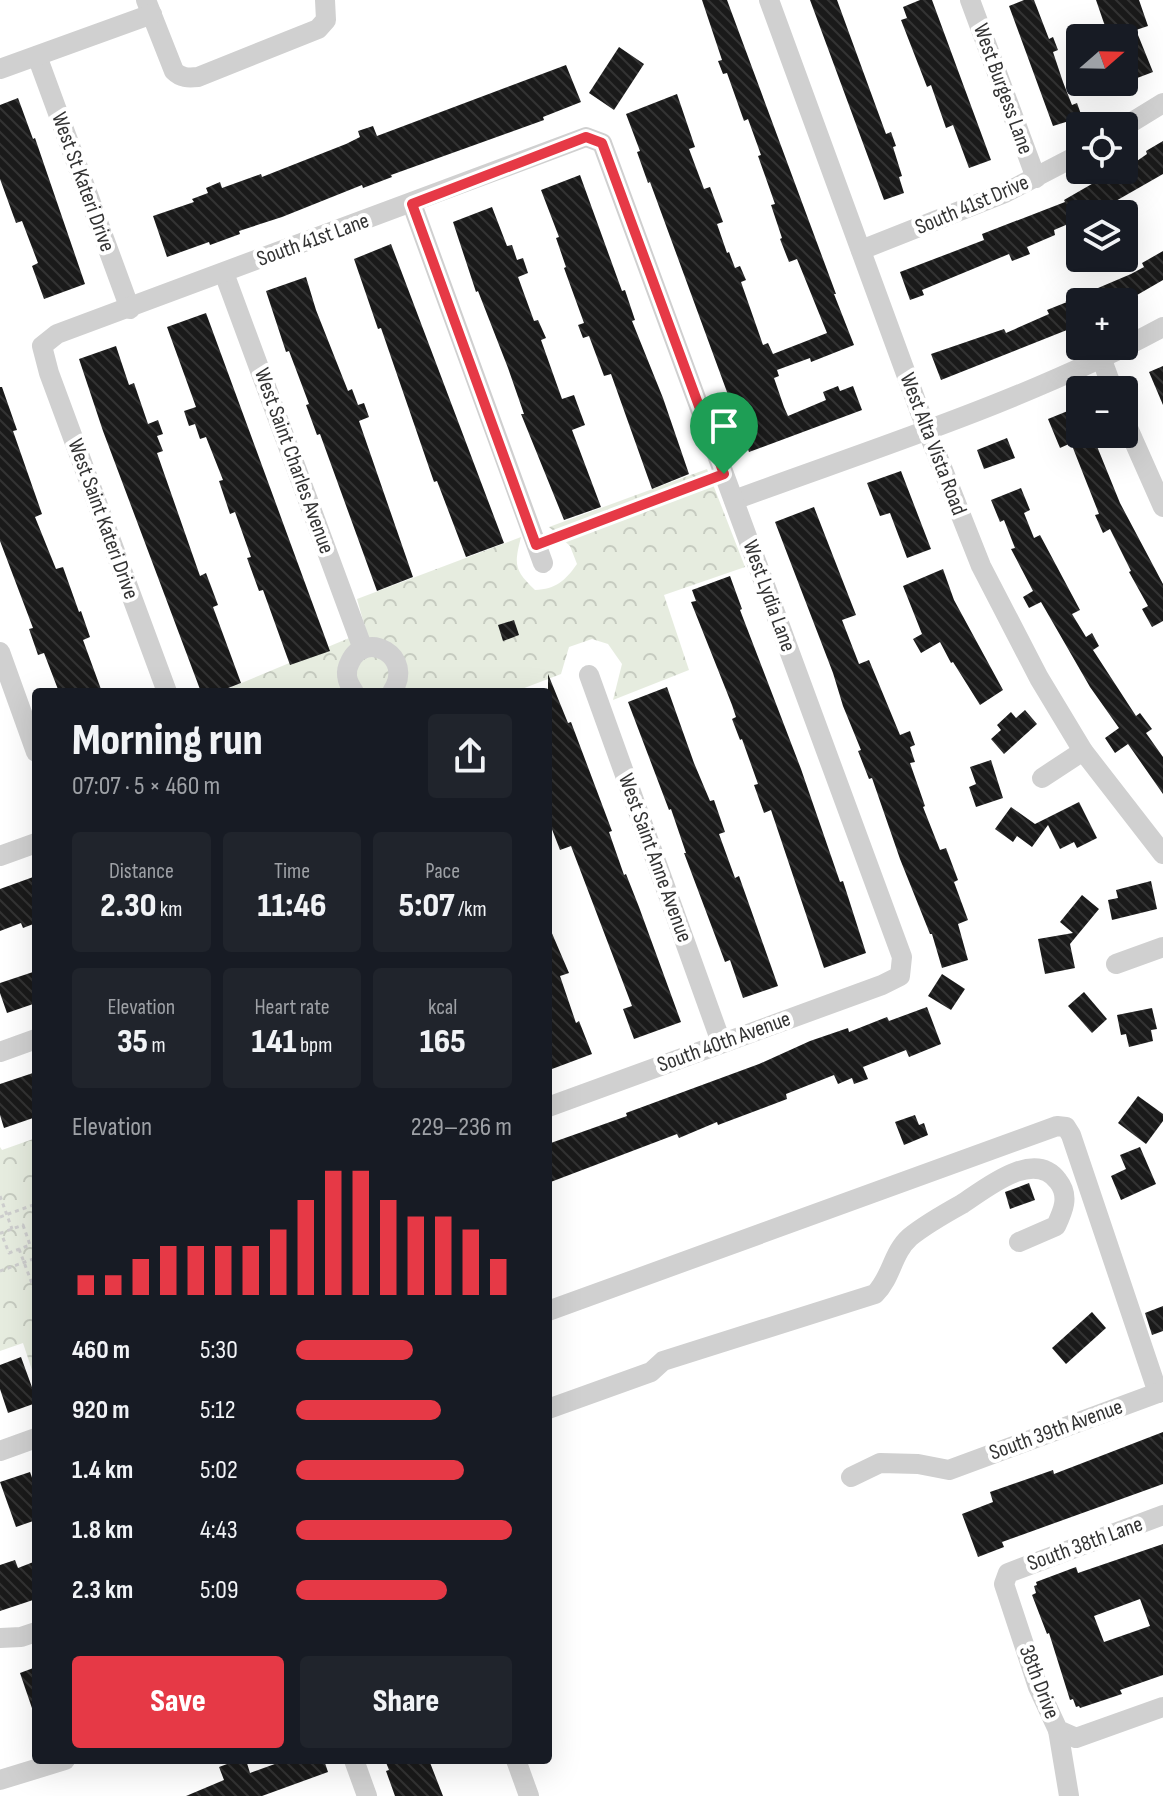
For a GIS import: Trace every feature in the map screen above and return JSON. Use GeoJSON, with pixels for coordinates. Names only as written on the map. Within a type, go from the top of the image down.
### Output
{"type":"FeatureCollection","features":[{"type":"Feature","properties":{"kind":"street"},"geometry":{"type":"LineString","coordinates":[[0,69],[149,7],[174,71],[180,76],[198,77],[318,29],[326,20],[325,0]]}},
{"type":"Feature","properties":{"kind":"street","name":"West Alta Vista Road"},"geometry":{"type":"LineString","coordinates":[[769,0],[926,429],[981,566],[1039,678],[1083,751],[1163,854]]}},
{"type":"Feature","properties":{"kind":"street","name":"West Burgess Lane"},"geometry":{"type":"LineString","coordinates":[[970,0],[1036,178]]}},
{"type":"Feature","properties":{"kind":"street","name":"West St Kateri Drive"},"geometry":{"type":"LineString","coordinates":[[37,56],[130,309]]}},
{"type":"Feature","properties":{"kind":"street"},"geometry":{"type":"LineString","coordinates":[[1138,118],[1163,103]]}},
{"type":"Feature","properties":{"kind":"street","name":"South 41st Lane"},"geometry":{"type":"LineString","coordinates":[[42,346],[57,334],[586,137]]}},
{"type":"Feature","properties":{"kind":"street","name":"West Lydia Lane"},"geometry":{"type":"LineString","coordinates":[[586,137],[602,143],[902,957],[900,976]]}},
{"type":"Feature","properties":{"kind":"street","name":"South 41st Drive"},"geometry":{"type":"LineString","coordinates":[[861,250],[946,218],[1066,162]]}},
{"type":"Feature","properties":{"kind":"street"},"geometry":{"type":"LineString","coordinates":[[412,204],[540,554]]}},
{"type":"Feature","properties":{"kind":"street","name":"West Saint Charles Avenue"},"geometry":{"type":"LineString","coordinates":[[224,273],[363,649]]}},
{"type":"Feature","properties":{"kind":"street"},"geometry":{"type":"LineString","coordinates":[[1138,341],[1163,327]]}},
{"type":"Feature","properties":{"kind":"street","name":"West Saint Kateri Drive"},"geometry":{"type":"LineString","coordinates":[[42,346],[49,373],[166,688]]}},
{"type":"Feature","properties":{"kind":"street"},"geometry":{"type":"LineString","coordinates":[[734,500],[1102,360],[1108,376]]}},
{"type":"Feature","properties":{"kind":"street"},"geometry":{"type":"LineString","coordinates":[[1137,448],[1163,507]]}},
{"type":"Feature","properties":{"kind":"street"},"geometry":{"type":"LineString","coordinates":[[351,688],[346,669],[352,657],[363,649],[377,647],[389,653],[398,664],[399,678],[394,688]]}},
{"type":"Feature","properties":{"kind":"street"},"geometry":{"type":"LineString","coordinates":[[1,658],[32,741]]}},
{"type":"Feature","properties":{"kind":"street","name":"West Saint Anne Avenue"},"geometry":{"type":"LineString","coordinates":[[589,675],[721,1042]]}},
{"type":"Feature","properties":{"kind":"street"},"geometry":{"type":"LineString","coordinates":[[1042,778],[1083,751]]}},
{"type":"Feature","properties":{"kind":"street"},"geometry":{"type":"LineString","coordinates":[[0,856],[32,844]]}},
{"type":"Feature","properties":{"kind":"street"},"geometry":{"type":"LineString","coordinates":[[1116,964],[1163,947]]}},
{"type":"Feature","properties":{"kind":"street","name":"South 40th Avenue"},"geometry":{"type":"LineString","coordinates":[[552,1105],[900,976]]}},
{"type":"Feature","properties":{"kind":"street"},"geometry":{"type":"LineString","coordinates":[[0,1052],[32,1040]]}},
{"type":"Feature","properties":{"kind":"street"},"geometry":{"type":"LineString","coordinates":[[552,1310],[1057,1126],[1066,1127],[1160,1392]]}},
{"type":"Feature","properties":{"kind":"street"},"geometry":{"type":"LineString","coordinates":[[552,1408],[651,1372],[663,1361],[875,1294],[884,1284],[896,1251],[910,1238],[993,1182],[1016,1172],[1035,1168],[1049,1170],[1060,1182],[1066,1198],[1063,1211],[1056,1226],[1019,1242]]}},
{"type":"Feature","properties":{"kind":"street","name":"South 39th Avenue"},"geometry":{"type":"LineString","coordinates":[[851,1477],[880,1463],[918,1464],[949,1470],[1160,1392]]}},
{"type":"Feature","properties":{"kind":"street"},"geometry":{"type":"LineString","coordinates":[[0,1451],[32,1439]]}},
{"type":"Feature","properties":{"kind":"street","name":"South 38th Lane"},"geometry":{"type":"LineString","coordinates":[[1008,1573],[1163,1515]]}},
{"type":"Feature","properties":{"kind":"street","name":"38th Drive"},"geometry":{"type":"LineString","coordinates":[[1008,1573],[1004,1584],[1038,1687],[1058,1730],[1076,1738],[1163,1707]]}},
{"type":"Feature","properties":{"kind":"street"},"geometry":{"type":"LineString","coordinates":[[0,1656],[19,1636]]}},
{"type":"Feature","properties":{"kind":"street"},"geometry":{"type":"LineString","coordinates":[[1058,1730],[1069,1796]]}},
{"type":"Feature","properties":{"kind":"street"},"geometry":{"type":"LineString","coordinates":[[1,1778],[51,1764]]}},
{"type":"Feature","properties":{"kind":"street"},"geometry":{"type":"LineString","coordinates":[[355,1764],[367,1796]]}},
{"type":"Feature","properties":{"kind":"street"},"geometry":{"type":"LineString","coordinates":[[517,1764],[529,1796]]}},
{"type":"Feature","properties":{"kind":"path"},"geometry":{"type":"LineString","coordinates":[[540,554],[724,474]]}},
{"type":"Feature","properties":{"kind":"path"},"geometry":{"type":"LineString","coordinates":[[0,1196],[12,1229]]}},
{"type":"Feature","properties":{"kind":"path"},"geometry":{"type":"LineString","coordinates":[[0,1217],[32,1205]]}},
{"type":"Feature","properties":{"kind":"path"},"geometry":{"type":"LineString","coordinates":[[23,1225],[30,1245],[19,1249],[9,1253],[1,1233],[23,1225]]}},
{"type":"Feature","properties":{"kind":"path"},"geometry":{"type":"LineString","coordinates":[[19,1249],[32,1284]]}},
{"type":"Feature","properties":{"kind":"path"},"geometry":{"type":"LineString","coordinates":[[0,1271],[32,1260]]}},
{"type":"Feature","properties":{"kind":"green space"},"geometry":{"type":"Polygon","coordinates":[[[707,469],[745,567],[664,595],[689,670],[613,700],[622,664],[608,644],[592,639],[569,647],[561,674],[524,688],[230,688],[366,631],[357,599],[521,537],[517,554],[519,572],[535,590],[554,586],[577,564],[570,546],[549,527],[707,469]]]}},
{"type":"Feature","properties":{"kind":"green space"},"geometry":{"type":"Polygon","coordinates":[[[32,1139],[32,1370],[23,1343],[0,1351],[0,1147],[2,1150],[32,1139]]]}},
{"type":"Feature","properties":{"kind":"building"},"geometry":{"type":"Polygon","coordinates":[[[702,0],[727,0],[854,345],[811,362],[810,358],[777,370],[779,376],[774,378],[784,407],[788,416],[826,400],[823,392],[838,386],[840,391],[853,386],[862,410],[749,452],[648,183],[626,114],[677,94],[695,147],[689,149],[704,189],[710,187],[723,222],[717,224],[727,253],[735,268],[740,266],[746,280],[741,282],[763,345],[768,343],[773,354],[827,333],[797,259],[789,262],[780,239],[771,205],[775,204],[758,156],[761,155],[748,119],[744,121],[727,73],[723,74],[718,61],[722,60],[702,0]]]}},
{"type":"Feature","properties":{"kind":"building"},"geometry":{"type":"Polygon","coordinates":[[[810,0],[837,0],[886,134],[891,132],[896,146],[893,147],[904,193],[884,200],[810,0]]]}},
{"type":"Feature","properties":{"kind":"building"},"geometry":{"type":"Polygon","coordinates":[[[920,0],[932,0],[991,160],[969,168],[953,125],[946,128],[931,85],[927,87],[901,20],[907,18],[903,7],[920,0]]]}},
{"type":"Feature","properties":{"kind":"building"},"geometry":{"type":"Polygon","coordinates":[[[1034,0],[1049,39],[1053,37],[1058,50],[1053,52],[1066,96],[1072,105],[1077,103],[1080,112],[1066,112],[1066,122],[1053,126],[1009,6],[1034,0]]]}},
{"type":"Feature","properties":{"kind":"building"},"geometry":{"type":"Polygon","coordinates":[[[1096,0],[1139,0],[1148,26],[1138,29],[1138,24],[1104,24],[1096,0]]]}},
{"type":"Feature","properties":{"kind":"building"},"geometry":{"type":"Polygon","coordinates":[[[1138,35],[1153,72],[1138,78],[1138,35]]]}},
{"type":"Feature","properties":{"kind":"building"},"geometry":{"type":"Polygon","coordinates":[[[619,47],[644,64],[614,110],[589,93],[619,47]]]}},
{"type":"Feature","properties":{"kind":"building"},"geometry":{"type":"Polygon","coordinates":[[[566,65],[581,102],[543,117],[544,120],[239,231],[240,234],[210,245],[209,242],[167,257],[153,216],[194,202],[192,199],[208,193],[206,188],[220,182],[222,188],[261,174],[262,177],[346,144],[360,137],[358,131],[373,126],[377,136],[566,65]]]}},
{"type":"Feature","properties":{"kind":"building"},"geometry":{"type":"Polygon","coordinates":[[[18,98],[35,138],[85,284],[44,299],[32,266],[38,263],[22,221],[16,223],[0,179],[0,105],[18,98]]]}},
{"type":"Feature","properties":{"kind":"building"},"geometry":{"type":"Polygon","coordinates":[[[1163,141],[1163,174],[1118,200],[1066,200],[1066,225],[1054,230],[1055,235],[1027,247],[1030,254],[1012,261],[1009,254],[922,290],[924,295],[910,300],[900,272],[984,240],[982,234],[1065,202],[1064,200],[1092,184],[1138,184],[1138,160],[1147,154],[1146,151],[1163,141]]]}},
{"type":"Feature","properties":{"kind":"building"},"geometry":{"type":"Polygon","coordinates":[[[580,175],[622,291],[625,290],[635,320],[632,321],[689,474],[652,489],[611,374],[604,376],[589,336],[583,338],[578,325],[584,323],[564,268],[556,238],[559,237],[541,190],[580,175]]]}},
{"type":"Feature","properties":{"kind":"building"},"geometry":{"type":"Polygon","coordinates":[[[492,207],[507,246],[512,245],[517,260],[523,258],[528,273],[518,277],[534,321],[538,320],[546,338],[541,340],[562,399],[574,395],[585,425],[572,430],[601,507],[564,520],[521,414],[524,414],[508,368],[476,292],[453,222],[492,207]]]}},
{"type":"Feature","properties":{"kind":"building"},"geometry":{"type":"Polygon","coordinates":[[[391,244],[504,543],[466,557],[437,481],[434,482],[354,259],[391,244]]]}},
{"type":"Feature","properties":{"kind":"building"},"geometry":{"type":"Polygon","coordinates":[[[1163,251],[1163,280],[1138,294],[1138,288],[1098,288],[1138,272],[1144,267],[1142,263],[1163,251]]]}},
{"type":"Feature","properties":{"kind":"building"},"geometry":{"type":"Polygon","coordinates":[[[306,277],[348,391],[352,389],[358,405],[364,403],[369,417],[359,421],[413,577],[377,591],[320,434],[317,435],[306,405],[309,404],[289,351],[286,352],[266,291],[306,277]]]}},
{"type":"Feature","properties":{"kind":"building"},"geometry":{"type":"Polygon","coordinates":[[[1066,302],[1066,330],[941,380],[931,354],[1004,329],[1006,333],[1049,314],[1047,310],[1066,302]]]}},
{"type":"Feature","properties":{"kind":"building"},"geometry":{"type":"Polygon","coordinates":[[[206,313],[330,651],[290,665],[263,590],[259,591],[247,558],[251,557],[235,512],[230,514],[219,481],[223,480],[206,437],[200,439],[195,424],[189,426],[184,411],[196,407],[167,327],[206,313]]]}},
{"type":"Feature","properties":{"kind":"building"},"geometry":{"type":"Polygon","coordinates":[[[116,346],[129,385],[134,383],[148,424],[158,420],[163,434],[157,436],[163,451],[157,453],[200,576],[206,573],[218,605],[213,607],[241,683],[228,688],[199,688],[79,359],[116,346]]]}},
{"type":"Feature","properties":{"kind":"building"},"geometry":{"type":"Polygon","coordinates":[[[1163,366],[1163,405],[1149,372],[1163,366]]]}},
{"type":"Feature","properties":{"kind":"building"},"geometry":{"type":"Polygon","coordinates":[[[2,387],[17,430],[13,431],[42,514],[35,517],[56,569],[63,567],[81,611],[90,637],[83,640],[101,688],[57,688],[44,653],[38,655],[29,629],[33,628],[0,541],[2,387]]]}},
{"type":"Feature","properties":{"kind":"building"},"geometry":{"type":"Polygon","coordinates":[[[1066,412],[1066,445],[1060,448],[1048,419],[1066,412]]]}},
{"type":"Feature","properties":{"kind":"building"},"geometry":{"type":"Polygon","coordinates":[[[1007,438],[1015,458],[984,469],[977,450],[1007,438]]]}},
{"type":"Feature","properties":{"kind":"building"},"geometry":{"type":"Polygon","coordinates":[[[1073,448],[1098,448],[1120,503],[1163,584],[1163,621],[1152,627],[1142,609],[1148,606],[1110,529],[1103,533],[1095,515],[1099,514],[1073,448]]]}},
{"type":"Feature","properties":{"kind":"building"},"geometry":{"type":"Polygon","coordinates":[[[901,471],[931,549],[907,558],[890,513],[880,516],[867,483],[901,471]]]}},
{"type":"Feature","properties":{"kind":"building"},"geometry":{"type":"Polygon","coordinates":[[[1021,488],[1030,510],[1024,513],[1034,538],[1040,535],[1080,610],[1072,614],[1086,637],[1092,633],[1099,646],[1093,650],[1136,716],[1140,713],[1152,729],[1146,733],[1163,757],[1163,794],[1128,744],[1115,753],[1105,738],[1119,728],[1090,687],[1041,602],[1029,608],[1023,597],[1033,591],[1011,549],[1015,548],[1004,520],[1000,522],[991,500],[1021,488]]]}},
{"type":"Feature","properties":{"kind":"building"},"geometry":{"type":"Polygon","coordinates":[[[814,507],[856,615],[842,620],[859,664],[869,660],[900,735],[910,731],[915,745],[910,747],[915,762],[910,763],[923,807],[940,850],[946,848],[968,920],[958,924],[968,960],[942,968],[872,778],[869,779],[858,751],[861,750],[775,522],[814,507]]]}},
{"type":"Feature","properties":{"kind":"building"},"geometry":{"type":"Polygon","coordinates":[[[943,569],[954,600],[1003,690],[980,705],[940,642],[921,653],[913,639],[922,634],[903,586],[943,569]]]}},
{"type":"Feature","properties":{"kind":"building"},"geometry":{"type":"Polygon","coordinates":[[[730,576],[840,882],[843,881],[866,953],[824,968],[771,810],[764,813],[754,785],[758,784],[732,719],[736,717],[732,705],[691,602],[696,601],[692,590],[730,576]]]}},
{"type":"Feature","properties":{"kind":"building"},"geometry":{"type":"Polygon","coordinates":[[[514,620],[519,635],[503,641],[498,625],[514,620]]]}},
{"type":"Feature","properties":{"kind":"building"},"geometry":{"type":"Polygon","coordinates":[[[548,674],[568,723],[571,722],[612,831],[609,832],[624,875],[639,907],[681,1022],[634,1039],[623,1009],[632,1006],[571,846],[560,850],[552,829],[552,688],[548,688],[548,674]]]}},
{"type":"Feature","properties":{"kind":"building"},"geometry":{"type":"Polygon","coordinates":[[[667,687],[694,763],[710,801],[714,800],[725,832],[719,834],[735,878],[739,876],[778,986],[743,998],[730,960],[725,962],[671,809],[628,702],[667,687]]]}},
{"type":"Feature","properties":{"kind":"building"},"geometry":{"type":"Polygon","coordinates":[[[1025,710],[1037,724],[1004,754],[991,739],[1001,730],[997,725],[1011,712],[1016,718],[1025,710]]]}},
{"type":"Feature","properties":{"kind":"building"},"geometry":{"type":"Polygon","coordinates":[[[991,760],[1003,798],[976,807],[969,787],[976,784],[970,767],[991,760]]]}},
{"type":"Feature","properties":{"kind":"building"},"geometry":{"type":"Polygon","coordinates":[[[1079,802],[1097,838],[1077,848],[1074,842],[1060,849],[1048,825],[1032,847],[1017,836],[1013,842],[995,829],[1011,807],[1035,824],[1079,802]]]}},
{"type":"Feature","properties":{"kind":"building"},"geometry":{"type":"Polygon","coordinates":[[[32,877],[32,925],[23,928],[21,923],[0,931],[0,889],[32,877]]]}},
{"type":"Feature","properties":{"kind":"building"},"geometry":{"type":"Polygon","coordinates":[[[1151,881],[1157,909],[1112,920],[1108,900],[1118,898],[1116,890],[1151,881]]]}},
{"type":"Feature","properties":{"kind":"building"},"geometry":{"type":"Polygon","coordinates":[[[1082,895],[1099,909],[1070,944],[1075,968],[1045,974],[1038,939],[1073,933],[1060,922],[1082,895]]]}},
{"type":"Feature","properties":{"kind":"building"},"geometry":{"type":"Polygon","coordinates":[[[552,933],[569,973],[560,976],[576,1023],[579,1021],[592,1054],[552,1069],[552,933]]]}},
{"type":"Feature","properties":{"kind":"building"},"geometry":{"type":"Polygon","coordinates":[[[32,972],[32,1004],[7,1013],[0,983],[32,972]]]}},
{"type":"Feature","properties":{"kind":"building"},"geometry":{"type":"Polygon","coordinates":[[[942,974],[965,989],[951,1010],[928,996],[942,974]]]}},
{"type":"Feature","properties":{"kind":"building"},"geometry":{"type":"Polygon","coordinates":[[[1084,992],[1107,1019],[1092,1033],[1068,1006],[1084,992]]]}},
{"type":"Feature","properties":{"kind":"building"},"geometry":{"type":"Polygon","coordinates":[[[927,1007],[941,1044],[909,1057],[906,1050],[863,1067],[868,1079],[854,1084],[852,1078],[838,1084],[834,1075],[786,1094],[787,1099],[679,1138],[677,1134],[552,1181],[552,1143],[627,1116],[626,1113],[759,1064],[810,1041],[848,1028],[849,1032],[887,1017],[889,1021],[927,1007]]]}},
{"type":"Feature","properties":{"kind":"building"},"geometry":{"type":"Polygon","coordinates":[[[1152,1008],[1157,1029],[1151,1030],[1153,1041],[1129,1047],[1126,1034],[1121,1035],[1117,1015],[1152,1008]]]}},
{"type":"Feature","properties":{"kind":"building"},"geometry":{"type":"Polygon","coordinates":[[[32,1073],[32,1118],[4,1128],[0,1115],[0,1084],[32,1073]]]}},
{"type":"Feature","properties":{"kind":"building"},"geometry":{"type":"Polygon","coordinates":[[[1138,1096],[1163,1114],[1163,1121],[1146,1144],[1118,1123],[1138,1096]]]}},
{"type":"Feature","properties":{"kind":"building"},"geometry":{"type":"Polygon","coordinates":[[[915,1115],[919,1125],[924,1123],[928,1135],[904,1145],[895,1122],[915,1115]]]}},
{"type":"Feature","properties":{"kind":"building"},"geometry":{"type":"Polygon","coordinates":[[[1140,1147],[1156,1184],[1121,1200],[1111,1176],[1126,1169],[1120,1155],[1140,1147]]]}},
{"type":"Feature","properties":{"kind":"building"},"geometry":{"type":"Polygon","coordinates":[[[1029,1183],[1035,1200],[1010,1209],[1005,1192],[1029,1183]]]}},
{"type":"Feature","properties":{"kind":"building"},"geometry":{"type":"Polygon","coordinates":[[[1163,1306],[1163,1331],[1152,1335],[1145,1313],[1163,1306]]]}},
{"type":"Feature","properties":{"kind":"building"},"geometry":{"type":"Polygon","coordinates":[[[1092,1312],[1106,1328],[1066,1364],[1052,1348],[1092,1312]]]}},
{"type":"Feature","properties":{"kind":"building"},"geometry":{"type":"Polygon","coordinates":[[[21,1357],[32,1387],[32,1404],[8,1413],[0,1389],[0,1365],[21,1357]]]}},
{"type":"Feature","properties":{"kind":"building"},"geometry":{"type":"Polygon","coordinates":[[[1163,1432],[1163,1484],[1002,1542],[1004,1547],[978,1557],[962,1514],[993,1502],[990,1492],[1053,1470],[1054,1474],[1163,1432]]]}},
{"type":"Feature","properties":{"kind":"building"},"geometry":{"type":"Polygon","coordinates":[[[30,1472],[32,1521],[16,1527],[0,1482],[30,1472]]]}},
{"type":"Feature","properties":{"kind":"building"},"geometry":{"type":"Polygon","coordinates":[[[1163,1544],[1163,1675],[1120,1690],[1122,1694],[1080,1708],[1076,1707],[1073,1699],[1070,1700],[1049,1633],[1032,1595],[1036,1593],[1036,1582],[1076,1567],[1078,1573],[1163,1544]],[[1140,1599],[1094,1616],[1104,1642],[1150,1626],[1140,1599]]]}},
{"type":"Feature","properties":{"kind":"building"},"geometry":{"type":"Polygon","coordinates":[[[15,1560],[18,1568],[32,1563],[32,1600],[0,1611],[0,1565],[15,1560]]]}},
{"type":"Feature","properties":{"kind":"building"},"geometry":{"type":"Polygon","coordinates":[[[32,1668],[32,1708],[20,1673],[32,1668]]]}},
{"type":"Feature","properties":{"kind":"building"},"geometry":{"type":"Polygon","coordinates":[[[247,1764],[250,1773],[275,1764],[325,1764],[328,1772],[262,1796],[186,1796],[224,1780],[219,1767],[247,1764]]]}},
{"type":"Feature","properties":{"kind":"building"},"geometry":{"type":"Polygon","coordinates":[[[387,1764],[431,1764],[443,1796],[395,1796],[386,1771],[389,1770],[387,1764]]]}},
{"type":"Feature","properties":{"kind":"route"},"geometry":{"type":"LineString","coordinates":[[586,137],[602,143],[724,474],[536,545],[412,204],[586,137]]}}]}
